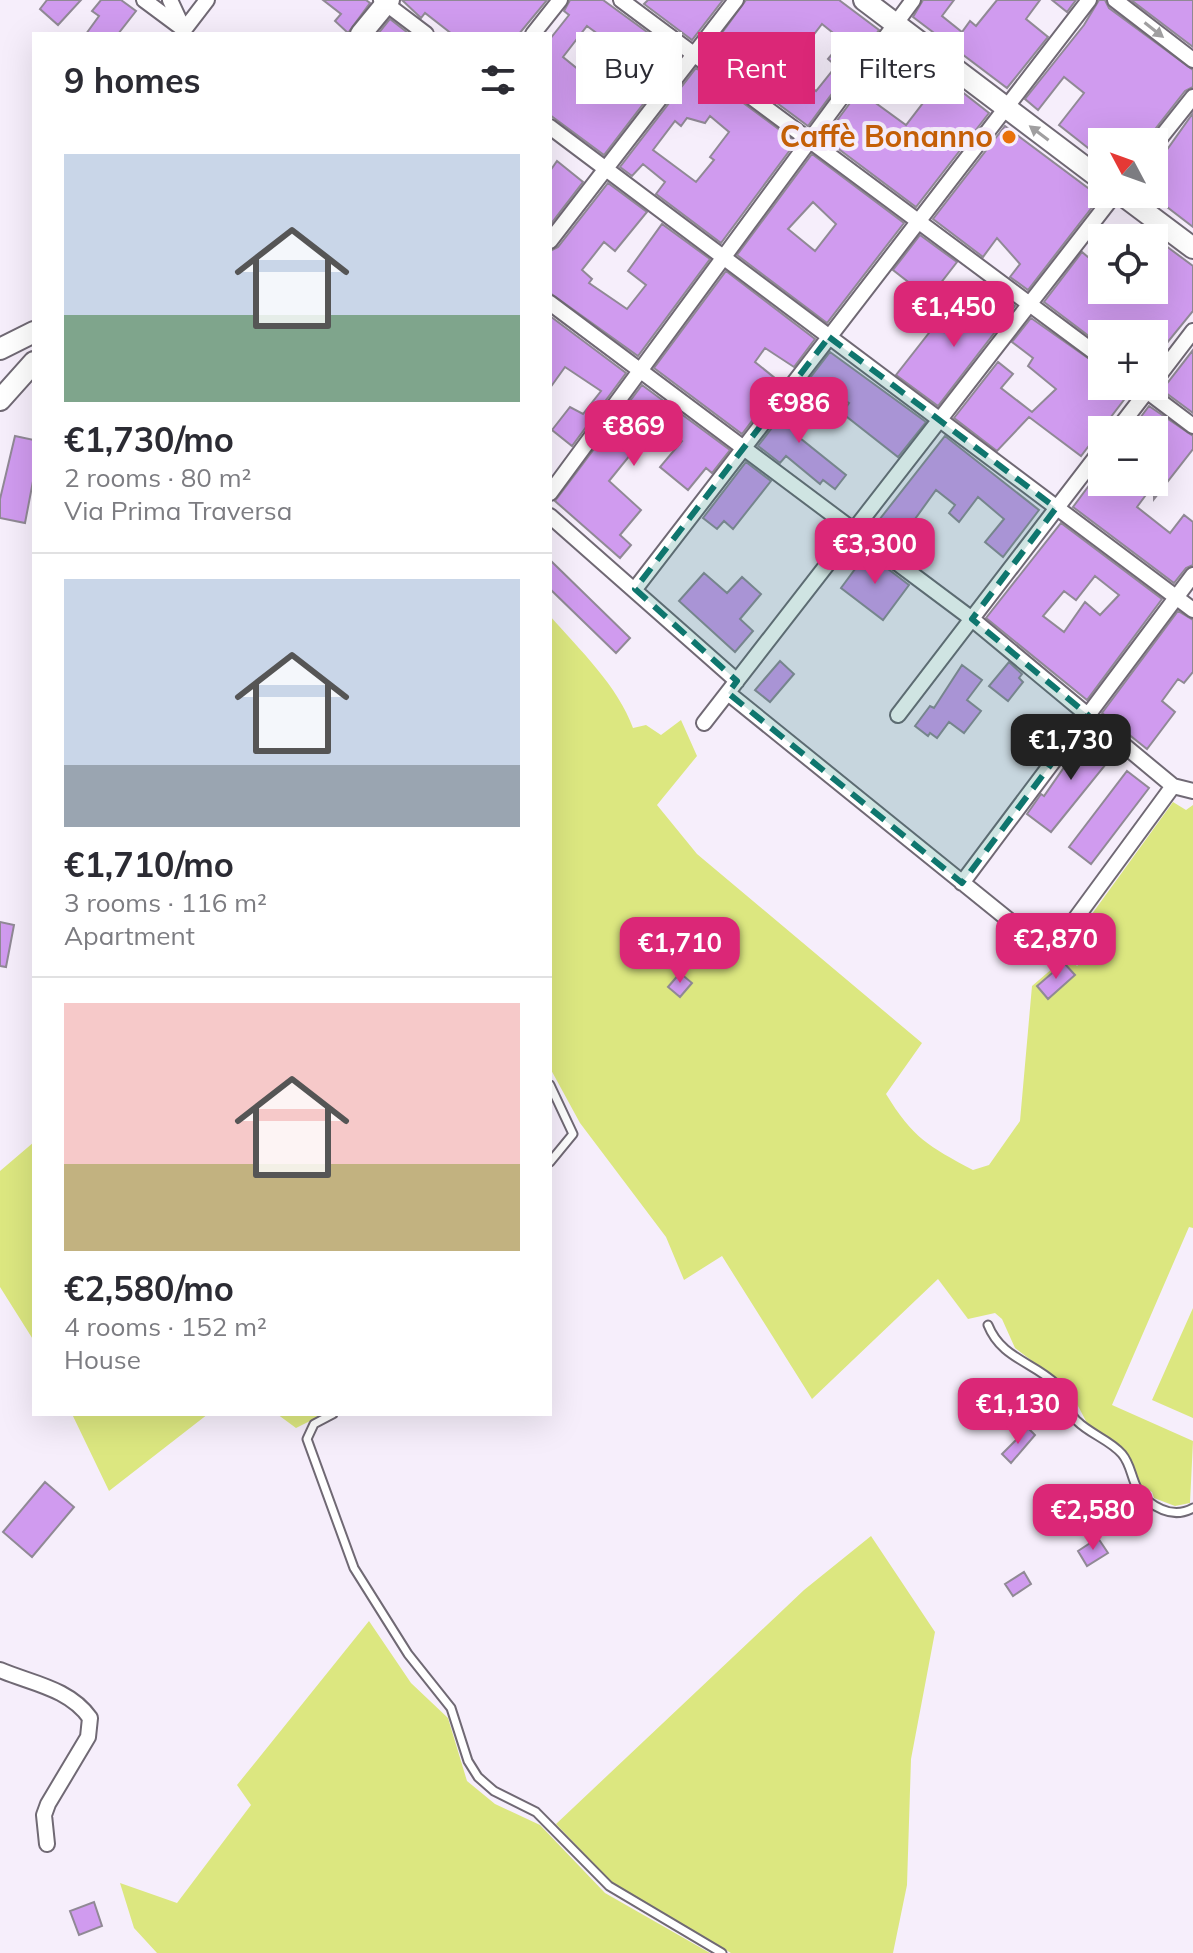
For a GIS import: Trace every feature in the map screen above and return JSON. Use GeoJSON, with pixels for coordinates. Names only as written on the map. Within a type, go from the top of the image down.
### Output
{"type":"FeatureCollection","features":[{"type":"Feature","properties":{"kind":"street"},"geometry":{"type":"LineString","coordinates":[[144,0],[187,32]]}},
{"type":"Feature","properties":{"kind":"street"},"geometry":{"type":"LineString","coordinates":[[170,0],[187,32]]}},
{"type":"Feature","properties":{"kind":"street"},"geometry":{"type":"LineString","coordinates":[[187,32],[207,0]]}},
{"type":"Feature","properties":{"kind":"street"},"geometry":{"type":"LineString","coordinates":[[535,32],[560,0]]}},
{"type":"Feature","properties":{"kind":"street"},"geometry":{"type":"LineString","coordinates":[[621,0],[1088,348]]}},
{"type":"Feature","properties":{"kind":"street"},"geometry":{"type":"LineString","coordinates":[[552,238],[736,0]]}},
{"type":"Feature","properties":{"kind":"street"},"geometry":{"type":"LineString","coordinates":[[864,0],[1088,170]]}},
{"type":"Feature","properties":{"kind":"street"},"geometry":{"type":"LineString","coordinates":[[552,490],[913,0]]}},
{"type":"Feature","properties":{"kind":"street"},"geometry":{"type":"LineString","coordinates":[[635,589],[1089,0]]}},
{"type":"Feature","properties":{"kind":"street"},"geometry":{"type":"LineString","coordinates":[[1115,0],[1193,60]]}},
{"type":"Feature","properties":{"kind":"street"},"geometry":{"type":"LineString","coordinates":[[362,32],[385,1],[424,32]]}},
{"type":"Feature","properties":{"kind":"street"},"geometry":{"type":"LineString","coordinates":[[1168,128],[1193,97]]}},
{"type":"Feature","properties":{"kind":"street"},"geometry":{"type":"LineString","coordinates":[[552,128],[1193,610]]}},
{"type":"Feature","properties":{"kind":"street"},"geometry":{"type":"LineString","coordinates":[[704,723],[1104,208]]}},
{"type":"Feature","properties":{"kind":"street"},"geometry":{"type":"LineString","coordinates":[[1140,208],[1193,248]]}},
{"type":"Feature","properties":{"kind":"street"},"geometry":{"type":"LineString","coordinates":[[552,305],[972,619],[1173,786],[1193,791]]}},
{"type":"Feature","properties":{"kind":"street"},"geometry":{"type":"LineString","coordinates":[[1168,362],[1193,331]]}},
{"type":"Feature","properties":{"kind":"street"},"geometry":{"type":"LineString","coordinates":[[0,349],[32,333]]}},
{"type":"Feature","properties":{"kind":"street"},"geometry":{"type":"LineString","coordinates":[[0,400],[32,364]]}},
{"type":"Feature","properties":{"kind":"street"},"geometry":{"type":"LineString","coordinates":[[1164,400],[1193,426]]}},
{"type":"Feature","properties":{"kind":"street"},"geometry":{"type":"LineString","coordinates":[[898,715],[1088,467]]}},
{"type":"Feature","properties":{"kind":"street"},"geometry":{"type":"LineString","coordinates":[[552,518],[635,589],[733,687],[1026,934],[1048,938],[1065,933],[1173,786]]}},
{"type":"Feature","properties":{"kind":"street"},"geometry":{"type":"LineString","coordinates":[[962,883],[1193,575]]}},
{"type":"Feature","properties":{"kind":"street"},"geometry":{"type":"LineString","coordinates":[[0,1670],[33,1679],[56,1691],[90,1718],[88,1737],[44,1815],[47,1844]]}},
{"type":"Feature","properties":{"kind":"lane"},"geometry":{"type":"LineString","coordinates":[[552,1089],[573,1134],[552,1160]]}},
{"type":"Feature","properties":{"kind":"lane"},"geometry":{"type":"LineString","coordinates":[[988,1325],[994,1338],[1007,1352],[1059,1387],[1069,1412],[1078,1422],[1122,1454],[1134,1484],[1147,1501],[1171,1513],[1182,1513],[1193,1508]]}},
{"type":"Feature","properties":{"kind":"lane"},"geometry":{"type":"LineString","coordinates":[[329,1416],[314,1424],[307,1439],[354,1568],[408,1654],[451,1708],[468,1761],[478,1777],[494,1791],[536,1812],[609,1886],[722,1953]]}},
{"type":"Feature","properties":{"kind":"highlighted area"},"geometry":{"type":"Polygon","coordinates":[[[829,337],[1056,508],[972,619],[1088,715],[962,883],[728,693],[737,681],[635,589],[829,337]]]}},
{"type":"Feature","properties":{"kind":"green space"},"geometry":{"type":"Polygon","coordinates":[[[552,618],[608,683],[633,728],[646,725],[661,735],[681,720],[697,756],[657,805],[697,854],[922,1043],[886,1094],[923,1140],[973,1170],[989,1165],[1020,1121],[1032,986],[1067,956],[1077,966],[1094,952],[1082,936],[1084,925],[1173,802],[1186,810],[1193,805],[1193,1228],[1189,1227],[1112,1405],[1193,1441],[1190,1503],[1175,1506],[1154,1498],[1152,1492],[1140,1485],[1127,1453],[1087,1423],[1069,1389],[1015,1348],[1002,1319],[995,1313],[968,1319],[938,1279],[812,1399],[722,1256],[684,1280],[666,1237],[580,1123],[552,1072],[552,618]]]}},
{"type":"Feature","properties":{"kind":"green space"},"geometry":{"type":"Polygon","coordinates":[[[32,1144],[32,1338],[0,1287],[0,1171],[32,1144]]]}},
{"type":"Feature","properties":{"kind":"green space"},"geometry":{"type":"Polygon","coordinates":[[[1193,1308],[1193,1418],[1152,1400],[1193,1308]]]}},
{"type":"Feature","properties":{"kind":"green space"},"geometry":{"type":"Polygon","coordinates":[[[73,1416],[205,1416],[109,1491],[73,1416]]]}},
{"type":"Feature","properties":{"kind":"green space"},"geometry":{"type":"Polygon","coordinates":[[[280,1416],[320,1416],[296,1428],[280,1416]]]}},
{"type":"Feature","properties":{"kind":"green space"},"geometry":{"type":"Polygon","coordinates":[[[871,1536],[935,1632],[911,1759],[907,1885],[893,1953],[731,1953],[612,1883],[556,1824],[804,1590],[871,1536]]]}},
{"type":"Feature","properties":{"kind":"green space"},"geometry":{"type":"Polygon","coordinates":[[[369,1621],[411,1683],[448,1718],[467,1781],[495,1804],[540,1825],[605,1893],[710,1953],[157,1953],[134,1928],[120,1883],[177,1903],[251,1805],[237,1785],[369,1621]]]}},
{"type":"Feature","properties":{"kind":"building"},"geometry":{"type":"Polygon","coordinates":[[[47,0],[81,0],[58,25],[40,9],[47,0]]]}},
{"type":"Feature","properties":{"kind":"building"},"geometry":{"type":"Polygon","coordinates":[[[101,0],[121,0],[136,11],[120,32],[87,32],[99,16],[92,11],[101,0]]]}},
{"type":"Feature","properties":{"kind":"building"},"geometry":{"type":"Polygon","coordinates":[[[323,0],[366,0],[370,3],[349,32],[335,21],[341,14],[323,0]]]}},
{"type":"Feature","properties":{"kind":"building"},"geometry":{"type":"Polygon","coordinates":[[[402,0],[547,0],[521,32],[449,32],[425,13],[421,18],[402,0]]]}},
{"type":"Feature","properties":{"kind":"building"},"geometry":{"type":"Polygon","coordinates":[[[570,0],[603,0],[647,32],[595,32],[587,26],[582,32],[576,32],[576,40],[563,57],[576,68],[576,104],[643,104],[604,155],[552,116],[552,36],[569,15],[564,11],[570,0]]]}},
{"type":"Feature","properties":{"kind":"building"},"geometry":{"type":"Polygon","coordinates":[[[648,0],[723,0],[692,40],[644,4],[648,0]]]}},
{"type":"Feature","properties":{"kind":"building"},"geometry":{"type":"Polygon","coordinates":[[[746,0],[839,0],[879,30],[832,32],[822,24],[815,33],[723,32],[746,0]]]}},
{"type":"Feature","properties":{"kind":"building"},"geometry":{"type":"Polygon","coordinates":[[[923,0],[954,0],[942,16],[962,32],[933,32],[913,17],[923,0]]]}},
{"type":"Feature","properties":{"kind":"building"},"geometry":{"type":"Polygon","coordinates":[[[997,0],[1040,0],[1026,19],[1048,37],[1007,88],[964,56],[962,32],[970,21],[976,26],[997,0]]]}},
{"type":"Feature","properties":{"kind":"building"},"geometry":{"type":"Polygon","coordinates":[[[1052,0],[1076,0],[1067,12],[1052,0]]]}},
{"type":"Feature","properties":{"kind":"building"},"geometry":{"type":"Polygon","coordinates":[[[1099,0],[1105,0],[1109,8],[1193,70],[1193,87],[1185,91],[1156,128],[1088,128],[1088,148],[1059,125],[1084,93],[1064,77],[1038,110],[1025,99],[1084,25],[1099,0]]]}},
{"type":"Feature","properties":{"kind":"building"},"geometry":{"type":"Polygon","coordinates":[[[1131,0],[1193,0],[1193,47],[1131,0]]]}},
{"type":"Feature","properties":{"kind":"building"},"geometry":{"type":"Polygon","coordinates":[[[390,19],[407,32],[380,32],[390,19]]]}},
{"type":"Feature","properties":{"kind":"building"},"geometry":{"type":"Polygon","coordinates":[[[696,68],[698,104],[745,104],[796,142],[721,243],[656,194],[665,182],[643,164],[632,176],[620,167],[668,104],[682,104],[682,86],[696,68]],[[710,116],[705,123],[687,118],[681,126],[675,121],[653,150],[696,182],[714,160],[710,157],[729,132],[710,116]]]}},
{"type":"Feature","properties":{"kind":"building"},"geometry":{"type":"Polygon","coordinates":[[[831,72],[831,95],[808,126],[778,104],[815,104],[815,90],[831,72]]]}},
{"type":"Feature","properties":{"kind":"building"},"geometry":{"type":"Polygon","coordinates":[[[964,93],[989,113],[916,207],[824,138],[849,104],[877,104],[906,125],[922,104],[964,104],[964,93]]]}},
{"type":"Feature","properties":{"kind":"building"},"geometry":{"type":"Polygon","coordinates":[[[1193,113],[1193,227],[1168,208],[1168,148],[1193,113]]]}},
{"type":"Feature","properties":{"kind":"building"},"geometry":{"type":"Polygon","coordinates":[[[1005,126],[1088,188],[1088,208],[1091,208],[1028,290],[1010,277],[1020,264],[997,238],[983,257],[933,219],[1005,126]]]}},
{"type":"Feature","properties":{"kind":"building"},"geometry":{"type":"Polygon","coordinates":[[[812,154],[904,223],[827,323],[737,255],[812,154]],[[813,202],[788,229],[815,251],[836,224],[813,202]]]}},
{"type":"Feature","properties":{"kind":"building"},"geometry":{"type":"Polygon","coordinates":[[[557,161],[583,182],[552,222],[552,168],[557,161]]]}},
{"type":"Feature","properties":{"kind":"building"},"geometry":{"type":"Polygon","coordinates":[[[608,183],[647,212],[615,251],[604,242],[582,270],[592,279],[589,283],[627,309],[646,285],[628,271],[662,224],[710,259],[638,356],[552,294],[552,250],[558,247],[608,183]]]}},
{"type":"Feature","properties":{"kind":"building"},"geometry":{"type":"Polygon","coordinates":[[[920,235],[957,262],[929,298],[893,270],[920,235]]]}},
{"type":"Feature","properties":{"kind":"building"},"geometry":{"type":"Polygon","coordinates":[[[1168,247],[1193,266],[1193,311],[1168,342],[1168,320],[1088,320],[1088,335],[1044,302],[1082,252],[1088,257],[1088,304],[1168,304],[1168,247]]]}},
{"type":"Feature","properties":{"kind":"building"},"geometry":{"type":"Polygon","coordinates":[[[726,271],[815,339],[794,367],[765,348],[755,362],[781,383],[742,434],[654,368],[726,271]]]}},
{"type":"Feature","properties":{"kind":"building"},"geometry":{"type":"Polygon","coordinates":[[[991,289],[1015,306],[938,406],[896,375],[936,324],[944,332],[959,313],[964,317],[969,310],[973,313],[991,289]]]}},
{"type":"Feature","properties":{"kind":"building"},"geometry":{"type":"Polygon","coordinates":[[[552,318],[626,373],[572,446],[552,430],[570,407],[583,414],[601,391],[565,367],[552,385],[552,318]]]}},
{"type":"Feature","properties":{"kind":"building"},"geometry":{"type":"Polygon","coordinates":[[[1031,318],[1088,358],[1088,400],[1124,400],[1112,416],[1088,416],[1088,447],[1081,456],[1029,417],[997,451],[954,418],[998,362],[1013,374],[1001,388],[1032,412],[1056,389],[1028,366],[1033,358],[1012,342],[1031,318]]]}},
{"type":"Feature","properties":{"kind":"building"},"geometry":{"type":"Polygon","coordinates":[[[1193,350],[1193,413],[1168,394],[1168,382],[1193,350]]]}},
{"type":"Feature","properties":{"kind":"building"},"geometry":{"type":"Polygon","coordinates":[[[830,352],[926,422],[898,457],[842,413],[849,403],[810,378],[830,352]]]}},
{"type":"Feature","properties":{"kind":"building"},"geometry":{"type":"Polygon","coordinates":[[[642,385],[730,450],[712,473],[706,468],[688,490],[660,467],[682,441],[651,415],[625,449],[631,454],[609,481],[641,510],[620,535],[631,545],[620,558],[555,501],[642,385]]]}},
{"type":"Feature","properties":{"kind":"building"},"geometry":{"type":"Polygon","coordinates":[[[797,395],[815,409],[795,434],[846,475],[835,489],[823,480],[820,484],[786,456],[780,463],[758,446],[797,395]]]}},
{"type":"Feature","properties":{"kind":"building"},"geometry":{"type":"Polygon","coordinates":[[[1149,406],[1164,416],[1142,416],[1149,406]]]}},
{"type":"Feature","properties":{"kind":"building"},"geometry":{"type":"Polygon","coordinates":[[[1168,419],[1193,436],[1193,449],[1168,481],[1168,419]]]}},
{"type":"Feature","properties":{"kind":"building"},"geometry":{"type":"Polygon","coordinates":[[[15,436],[32,440],[32,486],[25,523],[0,518],[0,499],[15,436]]]}},
{"type":"Feature","properties":{"kind":"building"},"geometry":{"type":"Polygon","coordinates":[[[945,436],[1039,510],[1003,557],[985,542],[1004,519],[978,497],[959,522],[949,513],[955,505],[936,490],[894,548],[872,529],[945,436]]]}},
{"type":"Feature","properties":{"kind":"building"},"geometry":{"type":"Polygon","coordinates":[[[746,462],[771,481],[733,529],[724,521],[717,529],[703,518],[746,462]]]}},
{"type":"Feature","properties":{"kind":"building"},"geometry":{"type":"Polygon","coordinates":[[[1088,487],[1088,496],[1145,496],[1137,507],[1170,533],[1184,515],[1193,522],[1193,565],[1186,568],[1174,583],[1073,507],[1088,487]]]}},
{"type":"Feature","properties":{"kind":"building"},"geometry":{"type":"Polygon","coordinates":[[[1061,523],[1162,599],[1087,700],[986,618],[1061,523]],[[1095,576],[1076,600],[1064,591],[1043,616],[1064,632],[1085,602],[1100,615],[1119,595],[1095,576]]]}},
{"type":"Feature","properties":{"kind":"building"},"geometry":{"type":"Polygon","coordinates":[[[867,553],[909,585],[883,620],[841,588],[867,553]]]}},
{"type":"Feature","properties":{"kind":"building"},"geometry":{"type":"Polygon","coordinates":[[[552,562],[630,638],[616,653],[552,591],[552,562]]]}},
{"type":"Feature","properties":{"kind":"building"},"geometry":{"type":"Polygon","coordinates":[[[704,573],[727,593],[742,577],[761,594],[740,619],[753,631],[735,652],[679,601],[704,573]]]}},
{"type":"Feature","properties":{"kind":"building"},"geometry":{"type":"Polygon","coordinates":[[[1178,611],[1193,620],[1193,672],[1184,683],[1178,679],[1162,701],[1175,712],[1147,749],[1102,713],[1178,611]]]}},
{"type":"Feature","properties":{"kind":"building"},"geometry":{"type":"Polygon","coordinates":[[[780,661],[794,674],[770,702],[755,690],[780,661]]]}},
{"type":"Feature","properties":{"kind":"building"},"geometry":{"type":"Polygon","coordinates":[[[1009,662],[1022,674],[1019,678],[1023,682],[1008,701],[989,686],[1009,662]]]}},
{"type":"Feature","properties":{"kind":"building"},"geometry":{"type":"Polygon","coordinates":[[[962,665],[982,680],[967,700],[981,711],[964,733],[949,722],[937,738],[930,733],[928,736],[915,726],[930,706],[934,708],[962,665]]]}},
{"type":"Feature","properties":{"kind":"building"},"geometry":{"type":"Polygon","coordinates":[[[1090,730],[1110,746],[1103,754],[1110,759],[1051,832],[1027,814],[1041,794],[1044,796],[1090,730]]]}},
{"type":"Feature","properties":{"kind":"building"},"geometry":{"type":"Polygon","coordinates":[[[1127,771],[1149,788],[1091,864],[1069,847],[1127,771]]]}},
{"type":"Feature","properties":{"kind":"building"},"geometry":{"type":"Polygon","coordinates":[[[0,922],[14,925],[6,967],[0,966],[0,922]]]}},
{"type":"Feature","properties":{"kind":"building"},"geometry":{"type":"Polygon","coordinates":[[[1064,963],[1075,975],[1048,999],[1037,986],[1064,963]]]}},
{"type":"Feature","properties":{"kind":"building"},"geometry":{"type":"Polygon","coordinates":[[[680,973],[692,983],[680,997],[668,987],[680,973]]]}},
{"type":"Feature","properties":{"kind":"building"},"geometry":{"type":"Polygon","coordinates":[[[1028,1428],[1035,1435],[1011,1463],[1002,1454],[1028,1428]]]}},
{"type":"Feature","properties":{"kind":"building"},"geometry":{"type":"Polygon","coordinates":[[[45,1482],[74,1507],[32,1557],[3,1532],[45,1482]]]}},
{"type":"Feature","properties":{"kind":"building"},"geometry":{"type":"Polygon","coordinates":[[[1098,1538],[1108,1553],[1087,1566],[1078,1551],[1098,1538]]]}},
{"type":"Feature","properties":{"kind":"building"},"geometry":{"type":"Polygon","coordinates":[[[1024,1572],[1031,1584],[1013,1596],[1005,1584],[1024,1572]]]}},
{"type":"Feature","properties":{"kind":"building"},"geometry":{"type":"Polygon","coordinates":[[[94,1902],[102,1926],[79,1935],[70,1911],[94,1902]]]}},
{"type":"Feature","properties":{"kind":"place","name":"Caffè Bonanno"},"geometry":{"type":"Point","coordinates":[1009,137]}}]}
